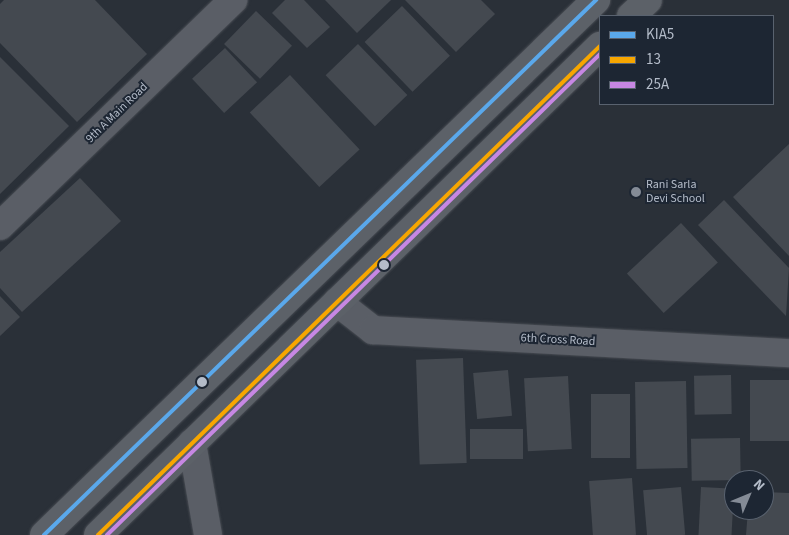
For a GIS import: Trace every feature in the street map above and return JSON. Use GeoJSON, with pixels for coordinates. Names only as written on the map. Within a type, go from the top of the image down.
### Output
{"type":"FeatureCollection","features":[{"type":"Feature","properties":{"kind":"main road"},"geometry":{"type":"LineString","coordinates":[[44,535],[596,0]]}},
{"type":"Feature","properties":{"kind":"main road"},"geometry":{"type":"LineString","coordinates":[[98,535],[599,47]]}},
{"type":"Feature","properties":{"kind":"street","name":"9th A Main Road"},"geometry":{"type":"LineString","coordinates":[[0,226],[233,0]]}},
{"type":"Feature","properties":{"kind":"street","name":"6th Cross Road"},"geometry":{"type":"LineString","coordinates":[[337,302],[373,330],[789,353]]}},
{"type":"Feature","properties":{"kind":"street"},"geometry":{"type":"LineString","coordinates":[[192,443],[208,535]]}},
{"type":"Feature","properties":{"kind":"building"},"geometry":{"type":"Polygon","coordinates":[[[4,0],[95,0],[147,54],[77,122],[0,43],[0,4],[4,0]]]}},
{"type":"Feature","properties":{"kind":"building"},"geometry":{"type":"Polygon","coordinates":[[[285,0],[304,0],[330,27],[307,48],[272,13],[285,0]]]}},
{"type":"Feature","properties":{"kind":"building"},"geometry":{"type":"Polygon","coordinates":[[[325,0],[391,0],[357,33],[325,0]]]}},
{"type":"Feature","properties":{"kind":"building"},"geometry":{"type":"Polygon","coordinates":[[[405,0],[481,0],[495,14],[456,52],[405,0]]]}},
{"type":"Feature","properties":{"kind":"building"},"geometry":{"type":"Polygon","coordinates":[[[402,6],[450,56],[413,92],[365,42],[402,6]]]}},
{"type":"Feature","properties":{"kind":"building"},"geometry":{"type":"Polygon","coordinates":[[[256,11],[292,46],[260,79],[224,44],[256,11]]]}},
{"type":"Feature","properties":{"kind":"building"},"geometry":{"type":"Polygon","coordinates":[[[358,44],[407,95],[375,126],[326,75],[358,44]]]}},
{"type":"Feature","properties":{"kind":"building"},"geometry":{"type":"Polygon","coordinates":[[[225,48],[257,82],[224,113],[192,79],[225,48]]]}},
{"type":"Feature","properties":{"kind":"building"},"geometry":{"type":"Polygon","coordinates":[[[0,57],[69,126],[0,194],[0,57]]]}},
{"type":"Feature","properties":{"kind":"building"},"geometry":{"type":"Polygon","coordinates":[[[290,75],[360,150],[319,187],[250,113],[290,75]]]}},
{"type":"Feature","properties":{"kind":"building"},"geometry":{"type":"Polygon","coordinates":[[[789,144],[789,256],[733,197],[789,144]]]}},
{"type":"Feature","properties":{"kind":"building"},"geometry":{"type":"Polygon","coordinates":[[[80,178],[121,221],[22,312],[0,288],[0,252],[80,178]]]}},
{"type":"Feature","properties":{"kind":"building"},"geometry":{"type":"Polygon","coordinates":[[[724,200],[789,268],[786,316],[698,225],[724,200]]]}},
{"type":"Feature","properties":{"kind":"building"},"geometry":{"type":"Polygon","coordinates":[[[681,223],[718,262],[664,313],[627,273],[681,223]]]}},
{"type":"Feature","properties":{"kind":"building"},"geometry":{"type":"Polygon","coordinates":[[[0,296],[20,317],[0,336],[0,296]]]}},
{"type":"Feature","properties":{"kind":"building"},"geometry":{"type":"Polygon","coordinates":[[[463,358],[467,463],[420,465],[416,360],[463,358]]]}},
{"type":"Feature","properties":{"kind":"building"},"geometry":{"type":"Polygon","coordinates":[[[508,370],[512,416],[477,419],[473,373],[508,370]]]}},
{"type":"Feature","properties":{"kind":"building"},"geometry":{"type":"Polygon","coordinates":[[[731,375],[732,414],[695,415],[694,376],[731,375]]]}},
{"type":"Feature","properties":{"kind":"building"},"geometry":{"type":"Polygon","coordinates":[[[568,376],[572,449],[528,451],[524,378],[568,376]]]}},
{"type":"Feature","properties":{"kind":"building"},"geometry":{"type":"Polygon","coordinates":[[[750,380],[789,380],[789,441],[750,441],[750,380]]]}},
{"type":"Feature","properties":{"kind":"building"},"geometry":{"type":"Polygon","coordinates":[[[686,381],[688,468],[637,469],[635,382],[686,381]]]}},
{"type":"Feature","properties":{"kind":"building"},"geometry":{"type":"Polygon","coordinates":[[[591,394],[630,394],[630,458],[591,458],[591,394]]]}},
{"type":"Feature","properties":{"kind":"building"},"geometry":{"type":"Polygon","coordinates":[[[470,429],[523,429],[523,459],[470,459],[470,429]]]}},
{"type":"Feature","properties":{"kind":"building"},"geometry":{"type":"Polygon","coordinates":[[[740,438],[741,470],[724,470],[724,480],[692,481],[691,439],[740,438]]]}},
{"type":"Feature","properties":{"kind":"building"},"geometry":{"type":"Polygon","coordinates":[[[632,478],[636,535],[593,535],[589,481],[632,478]]]}},
{"type":"Feature","properties":{"kind":"building"},"geometry":{"type":"Polygon","coordinates":[[[681,487],[685,535],[647,535],[643,490],[681,487]]]}},
{"type":"Feature","properties":{"kind":"building"},"geometry":{"type":"Polygon","coordinates":[[[701,487],[724,488],[724,520],[732,520],[732,535],[698,535],[701,487]]]}},
{"type":"Feature","properties":{"kind":"building"},"geometry":{"type":"Polygon","coordinates":[[[774,492],[789,493],[789,535],[746,535],[747,520],[774,520],[774,492]]]}},
{"type":"Feature","properties":{"kind":"transit line","name":"KIA5"},"geometry":{"type":"LineString","coordinates":[[44,535],[596,0]]}},
{"type":"Feature","properties":{"kind":"transit line","name":"13"},"geometry":{"type":"LineString","coordinates":[[98,535],[599,47]]}},
{"type":"Feature","properties":{"kind":"transit line","name":"25A"},"geometry":{"type":"LineString","coordinates":[[107,535],[599,55]]}},
{"type":"Feature","properties":{"kind":"place","name":"Rani Sarla Devi School"},"geometry":{"type":"Point","coordinates":[636,192]}}]}
